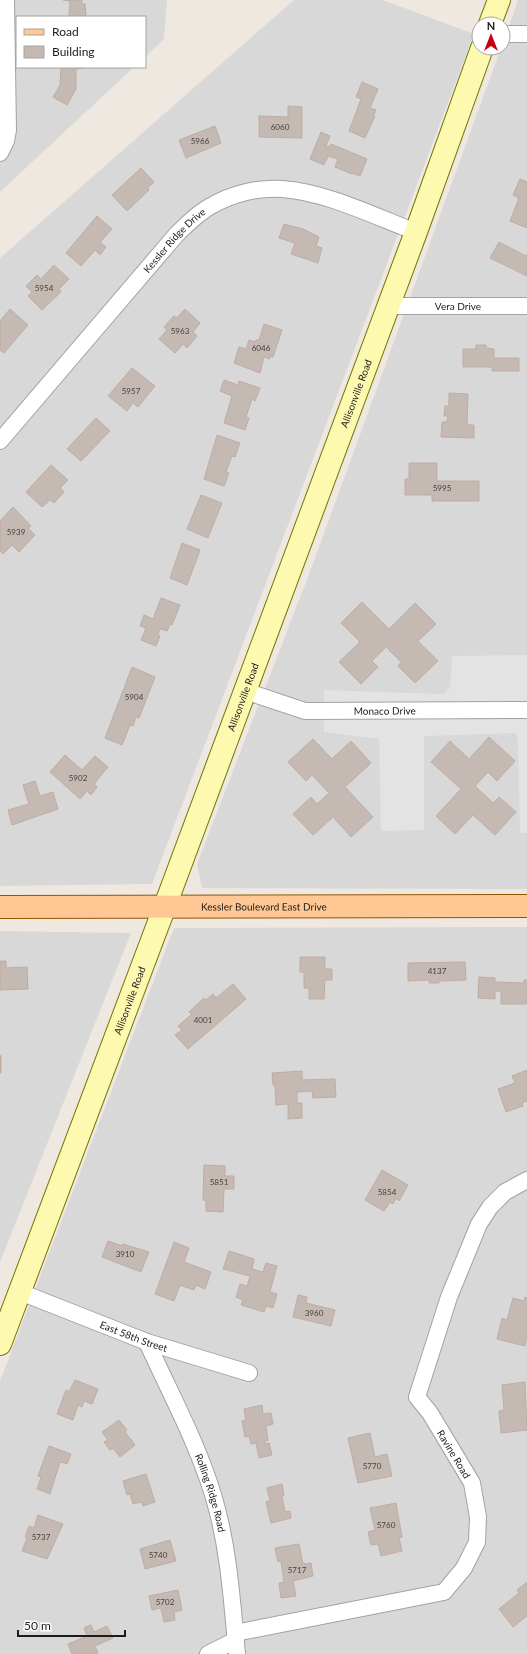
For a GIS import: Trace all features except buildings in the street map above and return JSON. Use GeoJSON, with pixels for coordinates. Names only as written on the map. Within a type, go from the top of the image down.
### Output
{"type":"FeatureCollection","features":[{"type":"Feature","properties":{"kind":"main road"},"geometry":{"type":"LineString","coordinates":[[493,16],[499,0]]}},
{"type":"Feature","properties":{"kind":"main road","name":"Allisonville Road"},"geometry":{"type":"LineString","coordinates":[[0,1344],[166,906],[416,232],[479,56]]}},
{"type":"Feature","properties":{"kind":"main road","name":"Kessler Boulevard East Drive"},"geometry":{"type":"LineString","coordinates":[[0,907],[527,906]]}},
{"type":"Feature","properties":{"kind":"street"},"geometry":{"type":"LineString","coordinates":[[0,153],[6,141],[8,130],[6,0]]}},
{"type":"Feature","properties":{"kind":"street"},"geometry":{"type":"LineString","coordinates":[[511,34],[527,34]]}},
{"type":"Feature","properties":{"kind":"street","name":"Kessler Ridge Drive"},"geometry":{"type":"LineString","coordinates":[[0,440],[176,235],[212,205],[236,195],[282,188],[321,197],[416,232]]}},
{"type":"Feature","properties":{"kind":"street","name":"Vera Drive"},"geometry":{"type":"LineString","coordinates":[[388,306],[527,306]]}},
{"type":"Feature","properties":{"kind":"street","name":"Monaco Drive"},"geometry":{"type":"LineString","coordinates":[[245,691],[305,711],[527,710]]}},
{"type":"Feature","properties":{"kind":"street","name":"Ravine Road"},"geometry":{"type":"LineString","coordinates":[[236,1642],[444,1592],[464,1568],[476,1542],[478,1517],[472,1483],[430,1413],[417,1397],[449,1297],[479,1224],[490,1207],[505,1192],[527,1180]]}},
{"type":"Feature","properties":{"kind":"street","name":"East 58th Street"},"geometry":{"type":"LineString","coordinates":[[20,1292],[147,1342],[249,1374]]}},
{"type":"Feature","properties":{"kind":"street","name":"Rolling Ridge Road"},"geometry":{"type":"LineString","coordinates":[[147,1342],[203,1465],[214,1499],[227,1561],[236,1642]]}},
{"type":"Feature","properties":{"kind":"street"},"geometry":{"type":"LineString","coordinates":[[208,1654],[236,1642]]}},
{"type":"Feature","properties":{"kind":"shaded area"},"geometry":{"type":"Polygon","coordinates":[[[0,0],[167,0],[164,39],[146,56],[146,16],[16,16],[16,68],[133,68],[0,192],[0,0]]]}},
{"type":"Feature","properties":{"kind":"shaded area"},"geometry":{"type":"Polygon","coordinates":[[[294,0],[383,0],[471,33],[471,42],[152,884],[0,886],[0,258],[294,0]]]}},
{"type":"Feature","properties":{"kind":"shaded area"},"geometry":{"type":"Polygon","coordinates":[[[518,0],[527,0],[527,889],[202,888],[197,864],[311,569],[498,56],[511,56],[511,20],[518,0]]]}},
{"type":"Feature","properties":{"kind":"shaded area"},"geometry":{"type":"Polygon","coordinates":[[[527,655],[527,833],[520,833],[518,743],[516,733],[424,736],[424,830],[381,831],[379,739],[324,732],[324,690],[443,694],[450,688],[452,656],[527,655]]]}},
{"type":"Feature","properties":{"kind":"shaded area"},"geometry":{"type":"Polygon","coordinates":[[[527,927],[527,1654],[0,1654],[0,1381],[174,928],[527,927]]]}},
{"type":"Feature","properties":{"kind":"shaded area"},"geometry":{"type":"Polygon","coordinates":[[[0,931],[131,933],[0,1262],[0,931]]]}}]}
